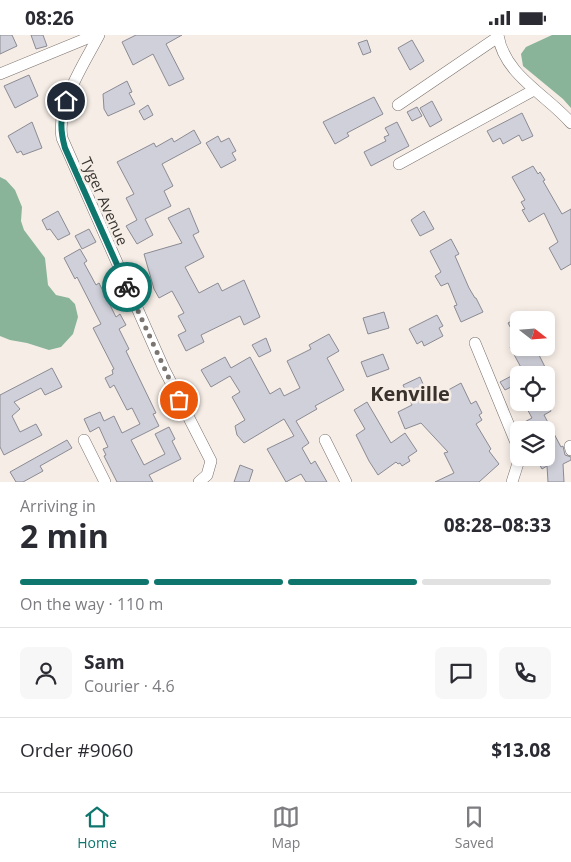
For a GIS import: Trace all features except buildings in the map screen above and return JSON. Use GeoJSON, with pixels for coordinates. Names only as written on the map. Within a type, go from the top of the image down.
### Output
{"type":"FeatureCollection","features":[{"type":"Feature","properties":{"kind":"street"},"geometry":{"type":"LineString","coordinates":[[0,74],[97,35]]}},
{"type":"Feature","properties":{"kind":"street","name":"Tyger Avenue"},"geometry":{"type":"LineString","coordinates":[[97,35],[66,101],[60,119],[62,138],[164,369],[211,461],[207,475],[199,482]]}},
{"type":"Feature","properties":{"kind":"street"},"geometry":{"type":"LineString","coordinates":[[398,105],[498,36],[508,61],[534,90],[558,109],[571,123]]}},
{"type":"Feature","properties":{"kind":"street"},"geometry":{"type":"LineString","coordinates":[[399,164],[534,90]]}},
{"type":"Feature","properties":{"kind":"street"},"geometry":{"type":"LineString","coordinates":[[475,343],[510,428]]}},
{"type":"Feature","properties":{"kind":"street"},"geometry":{"type":"LineString","coordinates":[[84,440],[105,482]]}},
{"type":"Feature","properties":{"kind":"street"},"geometry":{"type":"LineString","coordinates":[[325,440],[346,482]]}},
{"type":"Feature","properties":{"kind":"street"},"geometry":{"type":"LineString","coordinates":[[512,482],[517,466]]}},
{"type":"Feature","properties":{"kind":"green space"},"geometry":{"type":"Polygon","coordinates":[[[552,35],[571,35],[571,108],[563,99],[523,66],[521,54],[526,47],[552,35]]]}},
{"type":"Feature","properties":{"kind":"green space"},"geometry":{"type":"Polygon","coordinates":[[[0,177],[6,180],[15,190],[22,207],[21,221],[24,230],[45,258],[48,285],[56,295],[69,298],[75,304],[78,317],[73,334],[61,347],[49,350],[0,336],[0,177]]]}},
{"type":"Feature","properties":{"kind":"way so far"},"geometry":{"type":"LineString","coordinates":[[127,287],[179,400]]}},
{"type":"Feature","properties":{"kind":"district","name":"Kenville"},"geometry":{"type":"Point","coordinates":[410,393]}},
{"type":"Feature","properties":{"kind":"route"},"geometry":{"type":"LineString","coordinates":[[66,101],[60,119],[60,128],[65,148],[127,287]]}}]}
